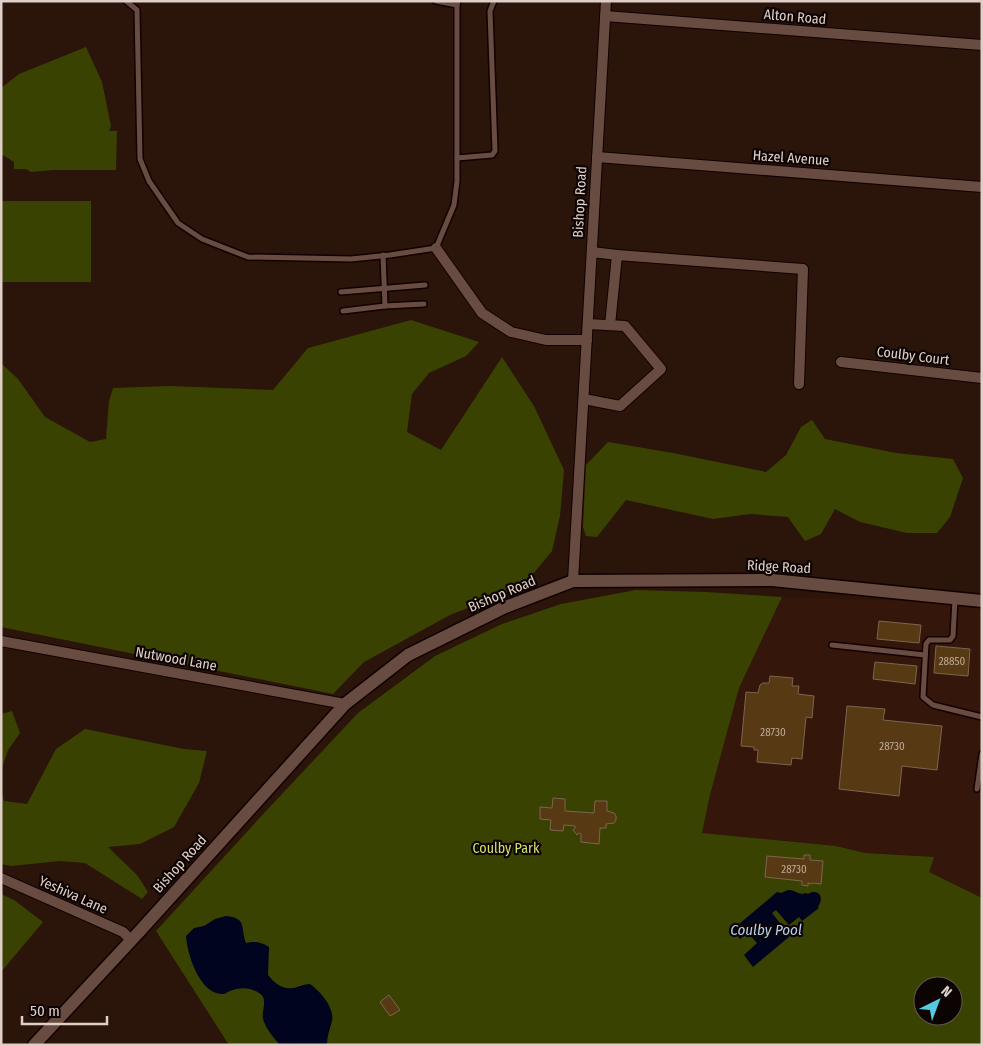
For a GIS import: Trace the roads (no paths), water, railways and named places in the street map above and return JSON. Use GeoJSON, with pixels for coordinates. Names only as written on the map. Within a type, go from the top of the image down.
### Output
{"type":"FeatureCollection","features":[{"type":"Feature","properties":{"kind":"main road","name":"Ridge Road"},"geometry":{"type":"LineString","coordinates":[[573,581],[772,580],[982,601]]}},
{"type":"Feature","properties":{"kind":"main road","name":"Bishop Road"},"geometry":{"type":"LineString","coordinates":[[41,1042],[345,704],[408,655],[503,608],[573,581]]}},
{"type":"Feature","properties":{"kind":"street","name":"Bishop Road"},"geometry":{"type":"LineString","coordinates":[[573,581],[606,1]]}},
{"type":"Feature","properties":{"kind":"street","name":"Alton Road"},"geometry":{"type":"LineString","coordinates":[[605,16],[982,45]]}},
{"type":"Feature","properties":{"kind":"street","name":"Hazel Avenue"},"geometry":{"type":"LineString","coordinates":[[597,157],[982,187]]}},
{"type":"Feature","properties":{"kind":"street"},"geometry":{"type":"LineString","coordinates":[[436,248],[482,313],[511,332],[546,340],[587,340]]}},
{"type":"Feature","properties":{"kind":"street"},"geometry":{"type":"LineString","coordinates":[[592,252],[804,269],[799,384]]}},
{"type":"Feature","properties":{"kind":"street"},"geometry":{"type":"LineString","coordinates":[[610,325],[617,255]]}},
{"type":"Feature","properties":{"kind":"street"},"geometry":{"type":"LineString","coordinates":[[584,399],[620,406],[661,369],[625,326],[588,324]]}},
{"type":"Feature","properties":{"kind":"street","name":"Coulby Court"},"geometry":{"type":"LineString","coordinates":[[841,362],[982,378]]}},
{"type":"Feature","properties":{"kind":"street","name":"Nutwood Lane"},"geometry":{"type":"LineString","coordinates":[[1,641],[345,704]]}},
{"type":"Feature","properties":{"kind":"street","name":"Yeshiva Lane"},"geometry":{"type":"LineString","coordinates":[[1,878],[123,932],[131,940]]}},
{"type":"Feature","properties":{"kind":"lane"},"geometry":{"type":"LineString","coordinates":[[126,1],[137,10],[140,158],[150,181],[178,223],[202,239],[248,257],[351,259],[436,248],[454,205],[458,182],[458,3],[436,1]]}},
{"type":"Feature","properties":{"kind":"lane"},"geometry":{"type":"LineString","coordinates":[[457,158],[492,155],[495,151],[490,11],[494,1]]}},
{"type":"Feature","properties":{"kind":"lane"},"geometry":{"type":"LineString","coordinates":[[383,255],[385,306]]}},
{"type":"Feature","properties":{"kind":"lane"},"geometry":{"type":"LineString","coordinates":[[341,292],[426,285]]}},
{"type":"Feature","properties":{"kind":"lane"},"geometry":{"type":"LineString","coordinates":[[343,311],[424,304]]}},
{"type":"Feature","properties":{"kind":"lane"},"geometry":{"type":"LineString","coordinates":[[955,598],[953,636],[950,640],[929,640],[926,644],[923,697],[933,705],[982,716]]}},
{"type":"Feature","properties":{"kind":"lane"},"geometry":{"type":"LineString","coordinates":[[832,645],[926,655]]}},
{"type":"Feature","properties":{"kind":"lane"},"geometry":{"type":"LineString","coordinates":[[977,789],[982,754]]}},
{"type":"Feature","properties":{"kind":"water","name":"Coulby Pool"},"geometry":{"type":"Polygon","coordinates":[[[788,890],[801,894],[815,892],[819,894],[821,900],[819,908],[802,921],[799,917],[789,925],[776,910],[772,913],[790,936],[753,967],[744,955],[757,943],[748,933],[740,939],[732,930],[777,892],[781,893],[788,890]]]}},
{"type":"Feature","properties":{"kind":"water"},"geometry":{"type":"Polygon","coordinates":[[[226,916],[240,921],[246,943],[258,942],[269,947],[268,975],[276,983],[282,987],[289,988],[310,984],[322,995],[329,1005],[332,1016],[327,1045],[280,1045],[264,1023],[264,998],[259,993],[241,988],[224,994],[215,993],[201,981],[192,963],[186,936],[194,928],[204,926],[215,919],[226,916]]]}},
{"type":"Feature","properties":{"kind":"park label","name":"Coulby Park"},"geometry":{"type":"Point","coordinates":[506,848]}}]}
